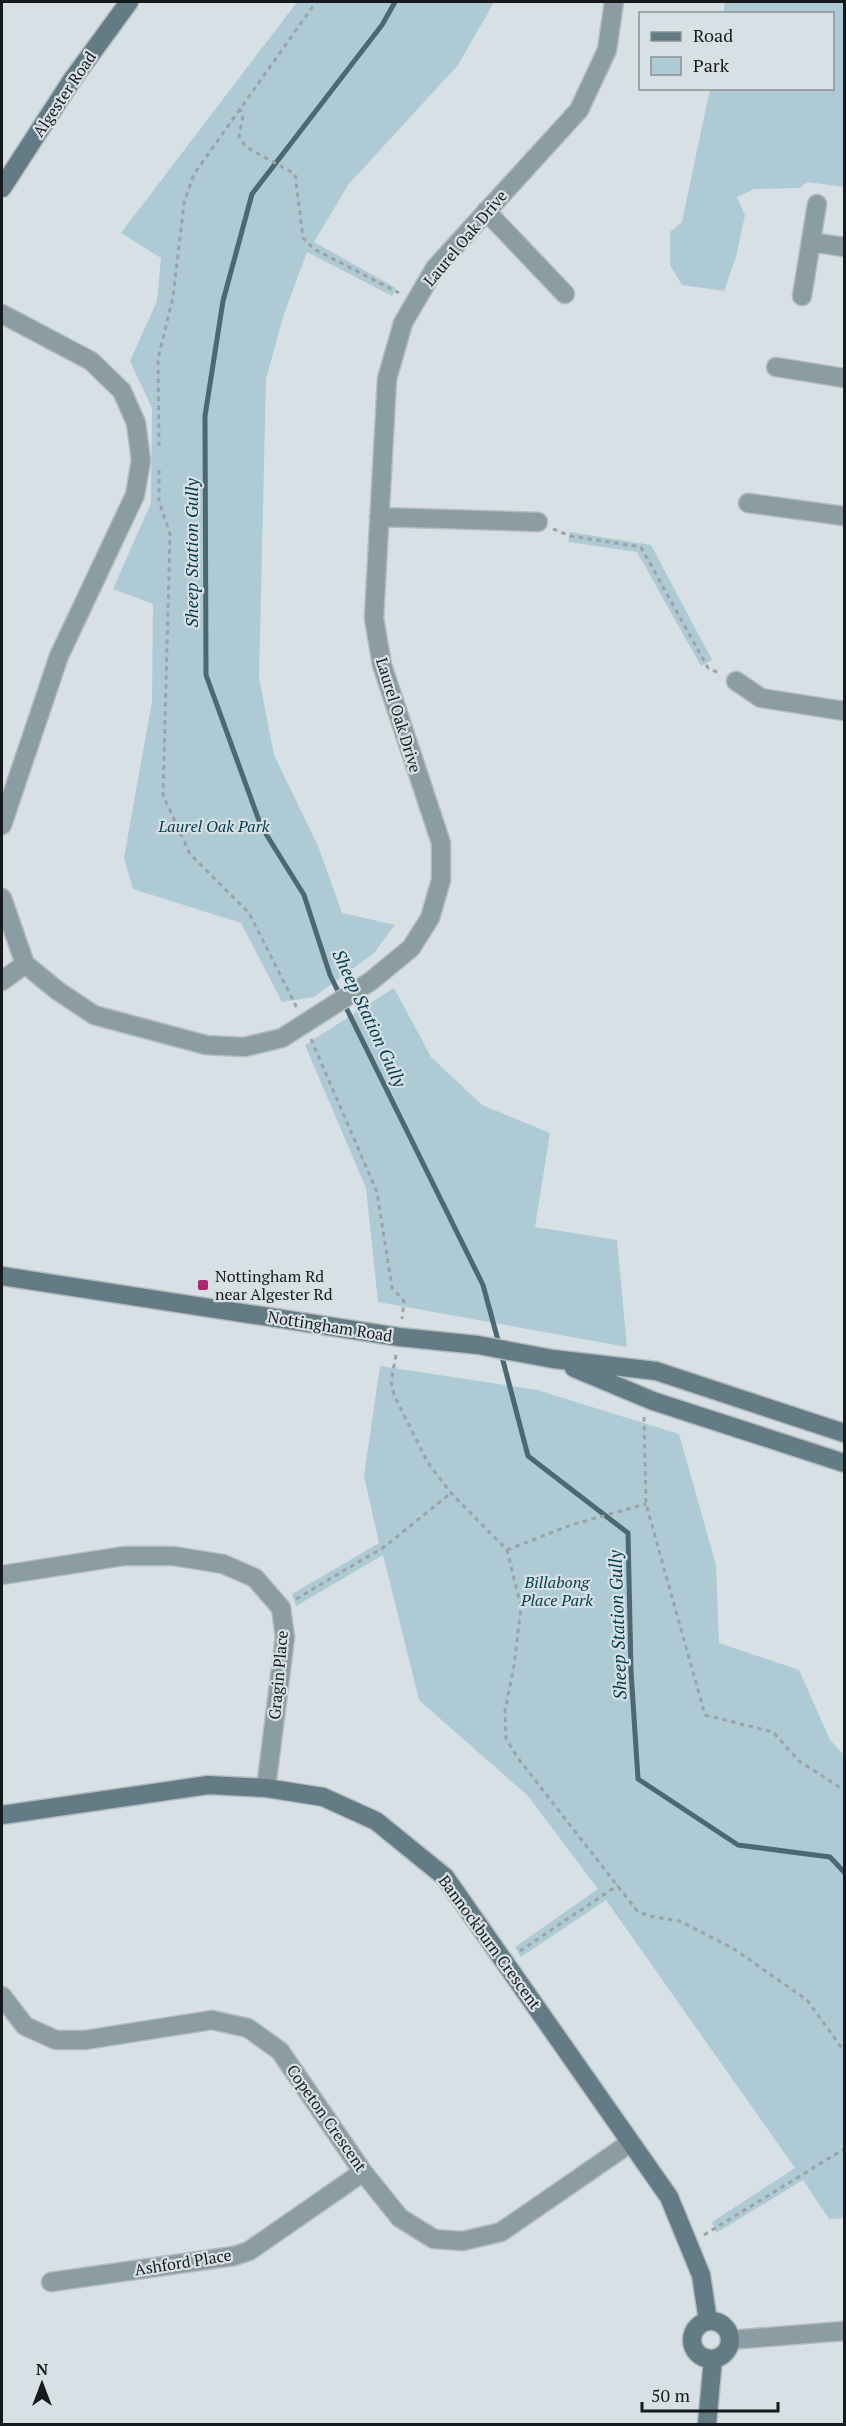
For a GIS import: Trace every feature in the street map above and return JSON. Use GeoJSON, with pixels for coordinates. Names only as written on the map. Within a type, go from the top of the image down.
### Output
{"type":"FeatureCollection","features":[{"type":"Feature","properties":{"kind":"street","name":"Algester Road"},"geometry":{"type":"LineString","coordinates":[[2,188],[72,80],[129,2]]}},
{"type":"Feature","properties":{"kind":"street","name":"Laurel Oak Drive"},"geometry":{"type":"LineString","coordinates":[[25,964],[57,991],[94,1015],[206,1045],[244,1047],[282,1038],[371,981],[411,948],[430,918],[441,880],[441,843],[382,665],[374,618],[387,379],[403,323],[435,268],[579,110],[607,50],[614,2]]}},
{"type":"Feature","properties":{"kind":"street"},"geometry":{"type":"LineString","coordinates":[[802,296],[817,204]]}},
{"type":"Feature","properties":{"kind":"street"},"geometry":{"type":"LineString","coordinates":[[486,211],[565,294]]}},
{"type":"Feature","properties":{"kind":"street"},"geometry":{"type":"LineString","coordinates":[[811,242],[844,247]]}},
{"type":"Feature","properties":{"kind":"street"},"geometry":{"type":"LineString","coordinates":[[2,314],[91,361],[122,391],[136,423],[141,460],[135,495],[59,656],[2,825]]}},
{"type":"Feature","properties":{"kind":"street"},"geometry":{"type":"LineString","coordinates":[[776,367],[844,378]]}},
{"type":"Feature","properties":{"kind":"street"},"geometry":{"type":"LineString","coordinates":[[748,502],[844,516]]}},
{"type":"Feature","properties":{"kind":"street"},"geometry":{"type":"LineString","coordinates":[[379,517],[538,522]]}},
{"type":"Feature","properties":{"kind":"street"},"geometry":{"type":"LineString","coordinates":[[736,681],[761,698],[844,711]]}},
{"type":"Feature","properties":{"kind":"street"},"geometry":{"type":"LineString","coordinates":[[2,898],[25,964],[2,981]]}},
{"type":"Feature","properties":{"kind":"street","name":"Nottingham Road"},"geometry":{"type":"LineString","coordinates":[[2,1276],[399,1337],[656,1371],[844,1432]]}},
{"type":"Feature","properties":{"kind":"street","name":"Nottingham Road"},"geometry":{"type":"LineString","coordinates":[[553,1359],[653,1401],[844,1463]]}},
{"type":"Feature","properties":{"kind":"street","name":"Gragin Place"},"geometry":{"type":"LineString","coordinates":[[2,1575],[124,1556],[172,1556],[223,1564],[255,1578],[281,1608],[285,1637],[266,1788]]}},
{"type":"Feature","properties":{"kind":"street","name":"Bannockburn Crescent"},"geometry":{"type":"LineString","coordinates":[[2,1815],[208,1785],[266,1788],[323,1797],[376,1821],[445,1877],[506,1961],[630,2144],[669,2197],[701,2275],[708,2321]]}},
{"type":"Feature","properties":{"kind":"street","name":"Copeton Crescent"},"geometry":{"type":"LineString","coordinates":[[2,1996],[25,2026],[56,2040],[86,2040],[212,2020],[248,2028],[280,2050],[363,2172],[400,2218],[434,2239],[463,2241],[501,2232],[630,2144]]}},
{"type":"Feature","properties":{"kind":"street","name":"Ashford Place"},"geometry":{"type":"LineString","coordinates":[[51,2282],[234,2256],[249,2251],[363,2172]]}},
{"type":"Feature","properties":{"kind":"street"},"geometry":{"type":"LineString","coordinates":[[708,2321],[723,2325],[730,2340],[724,2354],[713,2359],[698,2354],[692,2340],[698,2326],[708,2321]]}},
{"type":"Feature","properties":{"kind":"street"},"geometry":{"type":"LineString","coordinates":[[730,2340],[844,2331]]}},
{"type":"Feature","properties":{"kind":"street"},"geometry":{"type":"LineString","coordinates":[[707,2424],[713,2359]]}},
{"type":"Feature","properties":{"kind":"path"},"geometry":{"type":"LineString","coordinates":[[159,453],[158,359],[172,297],[184,202],[194,174],[316,2]]}},
{"type":"Feature","properties":{"kind":"path"},"geometry":{"type":"LineString","coordinates":[[239,108],[243,116],[239,136],[246,147],[295,174],[303,238],[315,249],[414,301]]}},
{"type":"Feature","properties":{"kind":"path"},"geometry":{"type":"LineString","coordinates":[[159,465],[159,501],[170,534],[163,795],[190,854],[249,913],[305,1025],[377,1192],[392,1288],[404,1301],[391,1382],[394,1395],[428,1464],[451,1493],[507,1550],[521,1606],[514,1666],[505,1711],[506,1738],[517,1757],[638,1912],[680,1921],[734,1949],[807,2000],[844,2051]]}},
{"type":"Feature","properties":{"kind":"path"},"geometry":{"type":"LineString","coordinates":[[538,522],[570,536],[641,547],[708,668],[736,681]]}},
{"type":"Feature","properties":{"kind":"path"},"geometry":{"type":"LineString","coordinates":[[644,1414],[646,1504],[677,1624],[705,1715],[773,1732],[799,1761],[844,1790]]}},
{"type":"Feature","properties":{"kind":"path"},"geometry":{"type":"LineString","coordinates":[[281,1608],[384,1547],[451,1493]]}},
{"type":"Feature","properties":{"kind":"path"},"geometry":{"type":"LineString","coordinates":[[507,1550],[572,1525],[646,1504]]}},
{"type":"Feature","properties":{"kind":"path"},"geometry":{"type":"LineString","coordinates":[[506,1961],[618,1885]]}},
{"type":"Feature","properties":{"kind":"path"},"geometry":{"type":"LineString","coordinates":[[690,2244],[844,2149]]}},
{"type":"Feature","properties":{"kind":"green space","name":"Laurel Oak Park"},"geometry":{"type":"Polygon","coordinates":[[[297,2],[494,2],[458,65],[348,185],[314,242],[396,288],[392,296],[307,252],[283,317],[266,379],[259,678],[274,755],[318,846],[342,913],[395,925],[374,953],[314,997],[282,1002],[241,923],[133,889],[124,858],[152,701],[153,604],[113,589],[151,503],[152,408],[130,361],[157,301],[161,258],[121,233],[297,2]]]}},
{"type":"Feature","properties":{"kind":"green space"},"geometry":{"type":"Polygon","coordinates":[[[725,2],[844,2],[844,187],[807,182],[800,188],[754,189],[737,197],[745,215],[736,257],[724,291],[682,285],[670,265],[670,232],[682,222],[710,90],[834,90],[834,12],[723,12],[725,2]]]}},
{"type":"Feature","properties":{"kind":"green space"},"geometry":{"type":"Polygon","coordinates":[[[570,532],[651,545],[712,660],[701,666],[637,552],[568,542],[570,532]]]}},
{"type":"Feature","properties":{"kind":"green space"},"geometry":{"type":"Polygon","coordinates":[[[394,988],[431,1057],[482,1105],[550,1133],[535,1227],[617,1240],[627,1347],[378,1302],[366,1188],[305,1045],[394,988]]]}},
{"type":"Feature","properties":{"kind":"green space","name":"Billabong Place Park"},"geometry":{"type":"Polygon","coordinates":[[[380,1366],[537,1390],[679,1434],[716,1565],[719,1643],[799,1670],[830,1740],[844,1755],[844,2218],[829,2219],[803,2180],[716,2233],[712,2222],[795,2168],[606,1900],[521,1957],[515,1947],[598,1889],[528,1796],[419,1700],[383,1555],[296,1606],[292,1594],[379,1543],[364,1476],[380,1366]]]}},
{"type":"Feature","properties":{"kind":"waterway","name":"Sheep Station Gully"},"geometry":{"type":"LineString","coordinates":[[395,2],[382,25],[252,194],[223,301],[205,416],[206,675],[261,826],[304,895],[330,975],[483,1285],[499,1344]]}},
{"type":"Feature","properties":{"kind":"waterway","name":"Sheep Station Gully"},"geometry":{"type":"LineString","coordinates":[[501,1353],[528,1456],[628,1533],[631,1671],[638,1779],[738,1845],[830,1857],[844,1872]]}},
{"type":"Feature","properties":{"kind":"place","name":"Nottingham Rd near Algester Rd"},"geometry":{"type":"Point","coordinates":[203,1285]}}]}
